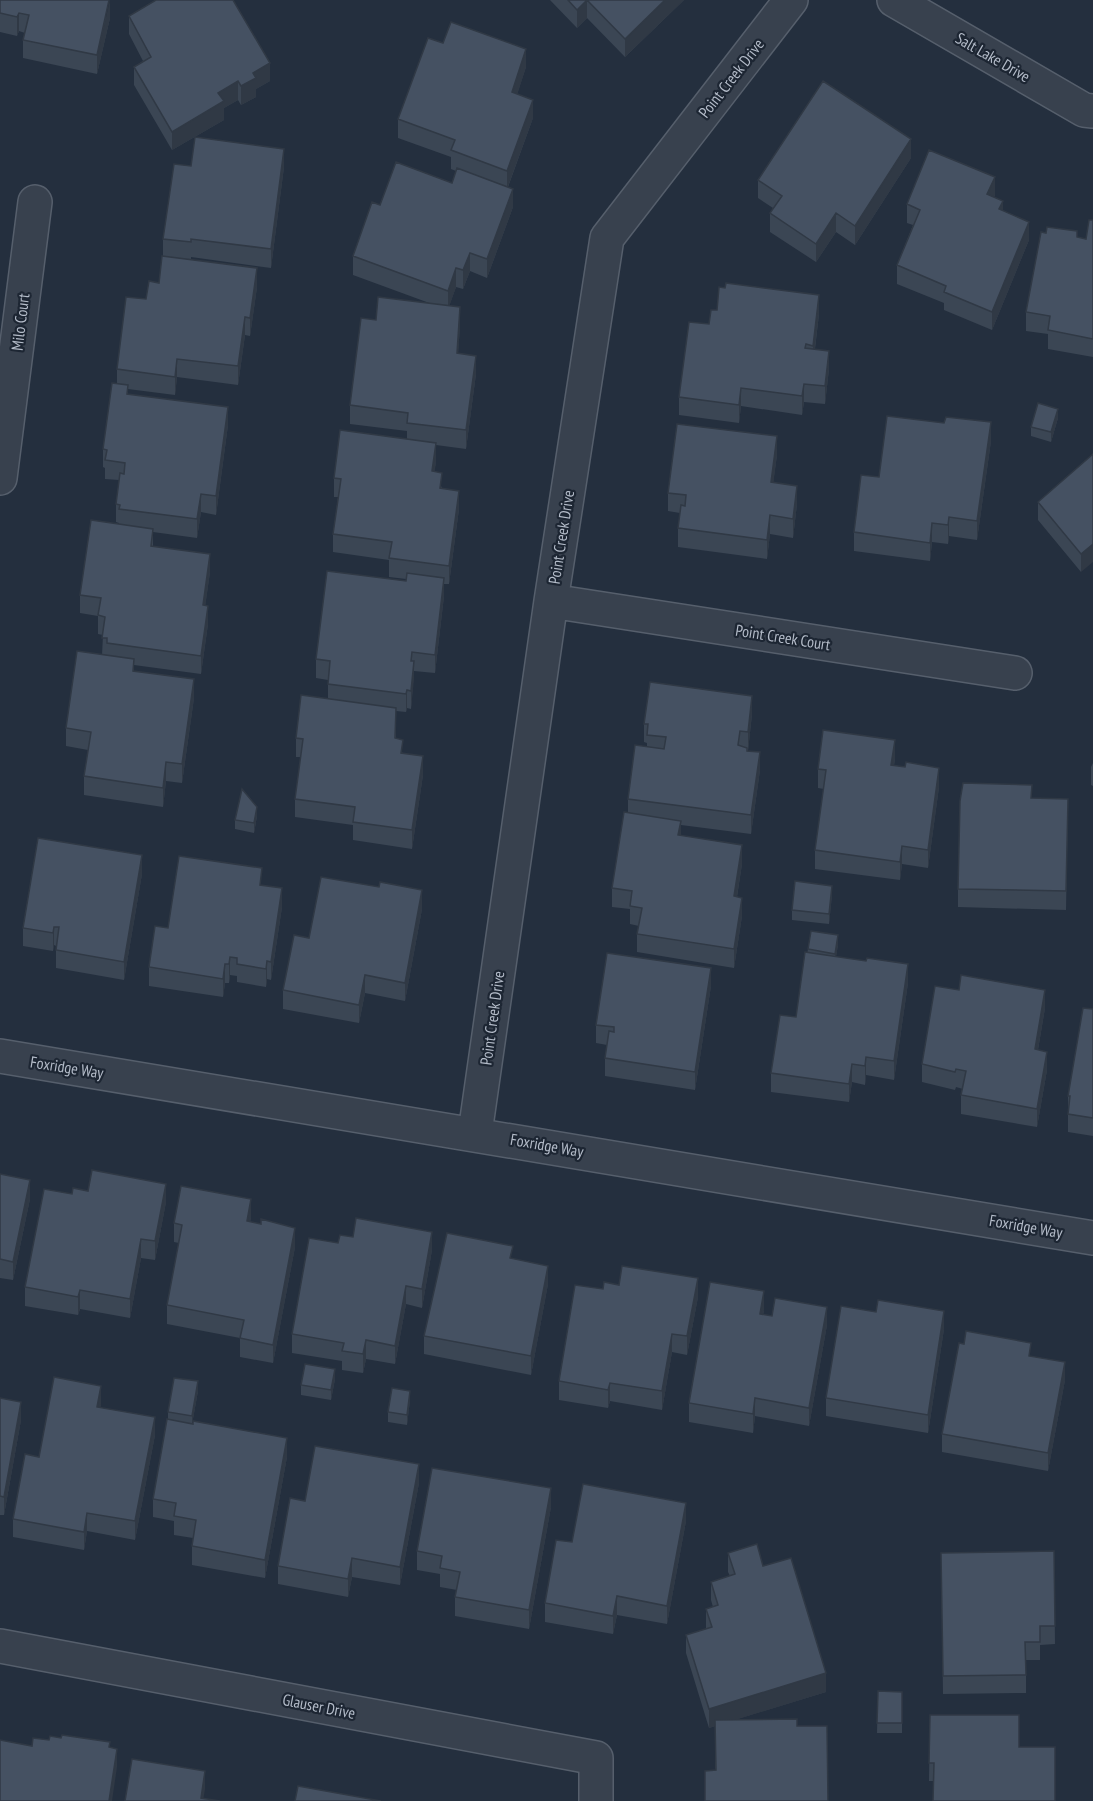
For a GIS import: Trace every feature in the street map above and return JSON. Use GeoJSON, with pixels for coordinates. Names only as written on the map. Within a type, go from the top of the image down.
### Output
{"type":"FeatureCollection","features":[{"type":"Feature","properties":{"kind":"street","name":"Point Creek Drive"},"geometry":{"type":"LineString","coordinates":[[475,1133],[551,602],[608,238],[791,0]]}},
{"type":"Feature","properties":{"kind":"street","name":"Salt Lake Drive"},"geometry":{"type":"LineString","coordinates":[[894,0],[1084,110],[1093,111]]}},
{"type":"Feature","properties":{"kind":"street","name":"Milo Court"},"geometry":{"type":"LineString","coordinates":[[0,478],[35,202]]}},
{"type":"Feature","properties":{"kind":"street","name":"Point Creek Court"},"geometry":{"type":"LineString","coordinates":[[551,602],[1015,673]]}},
{"type":"Feature","properties":{"kind":"street","name":"Foxridge Way"},"geometry":{"type":"LineString","coordinates":[[0,1056],[475,1133],[1093,1238]]}},
{"type":"Feature","properties":{"kind":"street","name":"Glauser Drive"},"geometry":{"type":"LineString","coordinates":[[0,1646],[596,1758],[596,1801]]}},
{"type":"Feature","properties":{"kind":"building"},"geometry":{"type":"Polygon","coordinates":[[[0,0],[109,0],[97,55],[23,40],[29,15],[19,13],[17,17],[0,13],[0,0]]]}},
{"type":"Feature","properties":{"kind":"building"},"geometry":{"type":"Polygon","coordinates":[[[156,0],[233,0],[270,63],[253,73],[256,78],[241,86],[238,81],[218,93],[224,101],[172,132],[134,67],[151,57],[129,16],[156,0]]]}},
{"type":"Feature","properties":{"kind":"building"},"geometry":{"type":"Polygon","coordinates":[[[568,0],[587,0],[577,10],[568,0]]]}},
{"type":"Feature","properties":{"kind":"building"},"geometry":{"type":"Polygon","coordinates":[[[587,0],[665,0],[625,39],[587,0]]]}},
{"type":"Feature","properties":{"kind":"building"},"geometry":{"type":"Polygon","coordinates":[[[451,22],[526,49],[512,92],[533,100],[507,171],[451,150],[455,140],[398,119],[428,38],[443,43],[451,22]]]}},
{"type":"Feature","properties":{"kind":"building"},"geometry":{"type":"Polygon","coordinates":[[[823,81],[911,139],[855,226],[836,213],[816,244],[770,213],[782,196],[758,180],[823,81]]]}},
{"type":"Feature","properties":{"kind":"building"},"geometry":{"type":"Polygon","coordinates":[[[195,137],[284,149],[271,249],[191,239],[191,242],[163,239],[174,164],[191,166],[195,137]]]}},
{"type":"Feature","properties":{"kind":"building"},"geometry":{"type":"Polygon","coordinates":[[[929,150],[995,177],[987,194],[1003,201],[999,209],[1029,222],[992,312],[944,292],[946,286],[897,265],[920,210],[907,204],[929,150]]]}},
{"type":"Feature","properties":{"kind":"building"},"geometry":{"type":"Polygon","coordinates":[[[396,162],[452,183],[457,168],[513,189],[487,259],[470,253],[463,270],[456,268],[448,291],[353,256],[372,202],[380,205],[396,162]]]}},
{"type":"Feature","properties":{"kind":"building"},"geometry":{"type":"Polygon","coordinates":[[[1089,220],[1093,220],[1093,339],[1048,330],[1050,316],[1026,312],[1041,232],[1046,233],[1047,227],[1077,231],[1077,237],[1086,239],[1089,220]]]}},
{"type":"Feature","properties":{"kind":"building"},"geometry":{"type":"Polygon","coordinates":[[[162,256],[257,268],[250,318],[245,317],[238,366],[177,359],[175,377],[117,369],[126,297],[146,299],[149,281],[159,283],[162,256]]]}},
{"type":"Feature","properties":{"kind":"building"},"geometry":{"type":"Polygon","coordinates":[[[726,283],[819,295],[813,346],[806,344],[805,348],[829,351],[825,386],[804,384],[802,396],[741,388],[739,405],[679,397],[689,322],[709,324],[711,310],[717,310],[719,287],[725,288],[726,283]]]}},
{"type":"Feature","properties":{"kind":"building"},"geometry":{"type":"Polygon","coordinates":[[[378,297],[460,307],[457,353],[476,356],[466,430],[407,423],[408,413],[350,405],[361,318],[376,320],[378,297]]]}},
{"type":"Feature","properties":{"kind":"building"},"geometry":{"type":"Polygon","coordinates":[[[112,383],[128,385],[127,394],[228,407],[216,496],[201,494],[197,519],[119,509],[120,505],[116,504],[120,473],[124,474],[125,463],[105,460],[107,450],[103,449],[112,383]]]}},
{"type":"Feature","properties":{"kind":"building"},"geometry":{"type":"Polygon","coordinates":[[[1038,403],[1058,409],[1051,432],[1031,427],[1038,403]]]}},
{"type":"Feature","properties":{"kind":"building"},"geometry":{"type":"Polygon","coordinates":[[[887,416],[944,423],[946,417],[991,422],[977,521],[949,517],[948,525],[932,523],[930,543],[854,532],[861,475],[879,477],[887,416]]]}},
{"type":"Feature","properties":{"kind":"building"},"geometry":{"type":"Polygon","coordinates":[[[677,424],[777,436],[771,482],[797,486],[793,519],[770,515],[767,540],[678,528],[681,505],[685,506],[686,495],[668,493],[677,424]]]}},
{"type":"Feature","properties":{"kind":"building"},"geometry":{"type":"Polygon","coordinates":[[[340,430],[436,443],[432,471],[442,473],[440,488],[459,491],[449,566],[389,558],[392,542],[333,534],[341,479],[334,478],[340,430]]]}},
{"type":"Feature","properties":{"kind":"building"},"geometry":{"type":"Polygon","coordinates":[[[1093,454],[1093,544],[1081,554],[1038,502],[1093,454]]]}},
{"type":"Feature","properties":{"kind":"building"},"geometry":{"type":"Polygon","coordinates":[[[91,520],[153,529],[151,546],[210,554],[203,605],[208,606],[201,656],[107,643],[107,638],[102,638],[105,617],[98,615],[101,598],[80,595],[91,520]]]}},
{"type":"Feature","properties":{"kind":"building"},"geometry":{"type":"Polygon","coordinates":[[[327,571],[406,581],[407,573],[444,578],[435,655],[412,652],[411,661],[414,661],[411,691],[407,690],[406,694],[328,684],[330,661],[316,659],[327,571]]]}},
{"type":"Feature","properties":{"kind":"building"},"geometry":{"type":"Polygon","coordinates":[[[77,651],[134,659],[133,671],[194,679],[182,764],[166,762],[163,788],[84,776],[91,732],[66,728],[77,651]]]}},
{"type":"Feature","properties":{"kind":"building"},"geometry":{"type":"Polygon","coordinates":[[[650,682],[752,696],[748,732],[740,731],[738,745],[747,748],[747,751],[760,752],[751,815],[628,799],[635,745],[664,749],[666,737],[647,735],[648,724],[644,724],[650,682]]]}},
{"type":"Feature","properties":{"kind":"building"},"geometry":{"type":"Polygon","coordinates":[[[301,695],[396,708],[395,738],[403,740],[401,753],[423,756],[412,830],[353,822],[355,807],[295,799],[303,739],[296,738],[301,695]]]}},
{"type":"Feature","properties":{"kind":"building"},"geometry":{"type":"Polygon","coordinates":[[[823,730],[895,740],[891,765],[905,767],[906,762],[939,768],[928,850],[902,846],[900,862],[815,850],[826,770],[818,769],[823,730]]]}},
{"type":"Feature","properties":{"kind":"building"},"geometry":{"type":"Polygon","coordinates":[[[963,783],[1032,785],[1031,798],[1068,799],[1066,891],[958,889],[960,801],[963,783]]]}},
{"type":"Feature","properties":{"kind":"building"},"geometry":{"type":"Polygon","coordinates":[[[242,789],[257,807],[254,823],[235,820],[242,789]]]}},
{"type":"Feature","properties":{"kind":"building"},"geometry":{"type":"Polygon","coordinates":[[[624,812],[681,821],[678,835],[742,845],[734,896],[742,898],[734,949],[637,934],[642,908],[630,906],[632,891],[612,888],[624,812]]]}},
{"type":"Feature","properties":{"kind":"building"},"geometry":{"type":"Polygon","coordinates":[[[38,838],[142,855],[124,962],[56,950],[59,927],[54,927],[53,933],[23,928],[38,838]]]}},
{"type":"Feature","properties":{"kind":"building"},"geometry":{"type":"Polygon","coordinates":[[[179,856],[262,868],[260,885],[282,888],[271,962],[267,961],[266,969],[237,964],[237,958],[230,957],[229,964],[225,964],[223,979],[149,967],[155,926],[168,928],[179,856]]]}},
{"type":"Feature","properties":{"kind":"building"},"geometry":{"type":"Polygon","coordinates":[[[321,877],[379,887],[380,882],[422,890],[405,983],[365,975],[359,1005],[283,990],[294,935],[309,938],[321,877]]]}},
{"type":"Feature","properties":{"kind":"building"},"geometry":{"type":"Polygon","coordinates":[[[795,881],[832,886],[829,914],[792,910],[795,881]]]}},
{"type":"Feature","properties":{"kind":"building"},"geometry":{"type":"Polygon","coordinates":[[[811,931],[838,935],[835,954],[808,949],[811,931]]]}},
{"type":"Feature","properties":{"kind":"building"},"geometry":{"type":"Polygon","coordinates":[[[805,952],[866,961],[867,958],[908,964],[894,1061],[866,1057],[865,1066],[852,1064],[849,1084],[771,1073],[780,1015],[796,1017],[805,952]]]}},
{"type":"Feature","properties":{"kind":"building"},"geometry":{"type":"Polygon","coordinates":[[[607,953],[711,968],[695,1072],[605,1058],[609,1031],[614,1032],[614,1027],[596,1025],[607,953]]]}},
{"type":"Feature","properties":{"kind":"building"},"geometry":{"type":"Polygon","coordinates":[[[961,975],[1045,990],[1035,1049],[1047,1052],[1037,1109],[961,1095],[966,1071],[956,1069],[955,1072],[922,1064],[935,986],[959,990],[961,975]]]}},
{"type":"Feature","properties":{"kind":"building"},"geometry":{"type":"Polygon","coordinates":[[[1083,1008],[1093,1009],[1093,1118],[1068,1114],[1070,1096],[1068,1096],[1083,1008]]]}},
{"type":"Feature","properties":{"kind":"building"},"geometry":{"type":"Polygon","coordinates":[[[92,1170],[166,1184],[155,1241],[141,1239],[130,1299],[80,1290],[78,1297],[25,1287],[44,1189],[72,1194],[73,1188],[88,1191],[92,1170]]]}},
{"type":"Feature","properties":{"kind":"building"},"geometry":{"type":"Polygon","coordinates":[[[0,1174],[30,1180],[13,1262],[0,1259],[0,1174]]]}},
{"type":"Feature","properties":{"kind":"building"},"geometry":{"type":"Polygon","coordinates":[[[181,1186],[251,1199],[247,1221],[261,1224],[261,1219],[295,1228],[273,1345],[240,1338],[244,1320],[167,1305],[182,1225],[174,1223],[181,1186]]]}},
{"type":"Feature","properties":{"kind":"building"},"geometry":{"type":"Polygon","coordinates":[[[356,1218],[432,1232],[422,1289],[406,1286],[395,1346],[366,1340],[363,1354],[342,1351],[344,1343],[292,1334],[309,1238],[338,1243],[340,1235],[353,1237],[356,1218]]]}},
{"type":"Feature","properties":{"kind":"building"},"geometry":{"type":"Polygon","coordinates":[[[447,1233],[513,1246],[510,1258],[548,1266],[531,1356],[424,1336],[447,1233]]]}},
{"type":"Feature","properties":{"kind":"building"},"geometry":{"type":"Polygon","coordinates":[[[622,1266],[698,1278],[687,1336],[672,1334],[662,1391],[610,1383],[608,1390],[559,1381],[575,1285],[603,1289],[604,1282],[619,1285],[622,1266]]]}},
{"type":"Feature","properties":{"kind":"building"},"geometry":{"type":"Polygon","coordinates":[[[710,1282],[764,1291],[760,1314],[772,1316],[775,1298],[827,1307],[809,1408],[755,1398],[753,1414],[689,1403],[710,1282]]]}},
{"type":"Feature","properties":{"kind":"building"},"geometry":{"type":"Polygon","coordinates":[[[878,1300],[944,1311],[928,1415],[826,1398],[841,1306],[876,1312],[878,1300]]]}},
{"type":"Feature","properties":{"kind":"building"},"geometry":{"type":"Polygon","coordinates":[[[966,1331],[1031,1343],[1029,1356],[1065,1362],[1048,1453],[942,1434],[959,1343],[964,1344],[966,1331]]]}},
{"type":"Feature","properties":{"kind":"building"},"geometry":{"type":"Polygon","coordinates":[[[305,1364],[335,1369],[331,1390],[301,1385],[305,1364]]]}},
{"type":"Feature","properties":{"kind":"building"},"geometry":{"type":"Polygon","coordinates":[[[54,1377],[101,1386],[97,1407],[155,1417],[135,1521],[87,1513],[84,1532],[13,1519],[25,1454],[39,1457],[54,1377]]]}},
{"type":"Feature","properties":{"kind":"building"},"geometry":{"type":"Polygon","coordinates":[[[174,1378],[198,1381],[192,1416],[168,1412],[174,1378]]]}},
{"type":"Feature","properties":{"kind":"building"},"geometry":{"type":"Polygon","coordinates":[[[392,1388],[410,1391],[407,1415],[388,1412],[392,1388]]]}},
{"type":"Feature","properties":{"kind":"building"},"geometry":{"type":"Polygon","coordinates":[[[0,1398],[21,1402],[4,1497],[0,1496],[0,1398]]]}},
{"type":"Feature","properties":{"kind":"building"},"geometry":{"type":"Polygon","coordinates":[[[167,1419],[193,1424],[193,1421],[287,1438],[265,1560],[192,1546],[196,1520],[174,1516],[176,1503],[153,1499],[167,1419]]]}},
{"type":"Feature","properties":{"kind":"building"},"geometry":{"type":"Polygon","coordinates":[[[315,1446],[419,1464],[400,1567],[352,1558],[348,1579],[278,1566],[290,1498],[305,1501],[315,1446]]]}},
{"type":"Feature","properties":{"kind":"building"},"geometry":{"type":"Polygon","coordinates":[[[432,1468],[551,1488],[529,1610],[455,1597],[460,1572],[440,1568],[442,1556],[417,1551],[432,1468]]]}},
{"type":"Feature","properties":{"kind":"building"},"geometry":{"type":"Polygon","coordinates":[[[583,1484],[686,1503],[667,1606],[617,1596],[613,1616],[545,1603],[556,1540],[572,1542],[583,1484]]]}},
{"type":"Feature","properties":{"kind":"building"},"geometry":{"type":"Polygon","coordinates":[[[757,1544],[763,1566],[791,1558],[826,1673],[709,1709],[686,1635],[712,1627],[706,1609],[718,1605],[711,1582],[735,1574],[728,1553],[757,1544]]]}},
{"type":"Feature","properties":{"kind":"building"},"geometry":{"type":"Polygon","coordinates":[[[1054,1551],[1055,1626],[1040,1626],[1040,1642],[1025,1642],[1026,1675],[943,1676],[941,1553],[1054,1551]]]}},
{"type":"Feature","properties":{"kind":"building"},"geometry":{"type":"Polygon","coordinates":[[[878,1691],[902,1692],[902,1723],[877,1723],[878,1691]]]}},
{"type":"Feature","properties":{"kind":"building"},"geometry":{"type":"Polygon","coordinates":[[[930,1715],[1019,1715],[1019,1747],[1055,1747],[1055,1801],[933,1801],[934,1763],[929,1763],[930,1715]]]}},
{"type":"Feature","properties":{"kind":"building"},"geometry":{"type":"Polygon","coordinates":[[[797,1719],[797,1726],[827,1726],[828,1801],[705,1801],[705,1771],[716,1770],[715,1720],[797,1719]]]}},
{"type":"Feature","properties":{"kind":"building"},"geometry":{"type":"Polygon","coordinates":[[[62,1735],[110,1742],[109,1747],[117,1749],[109,1801],[0,1801],[0,1740],[32,1746],[33,1738],[49,1740],[50,1736],[61,1738],[62,1735]]]}},
{"type":"Feature","properties":{"kind":"building"},"geometry":{"type":"Polygon","coordinates":[[[132,1759],[205,1771],[201,1798],[220,1801],[125,1801],[132,1759]]]}},
{"type":"Feature","properties":{"kind":"building"},"geometry":{"type":"Polygon","coordinates":[[[298,1786],[381,1801],[295,1801],[298,1786]]]}}]}
